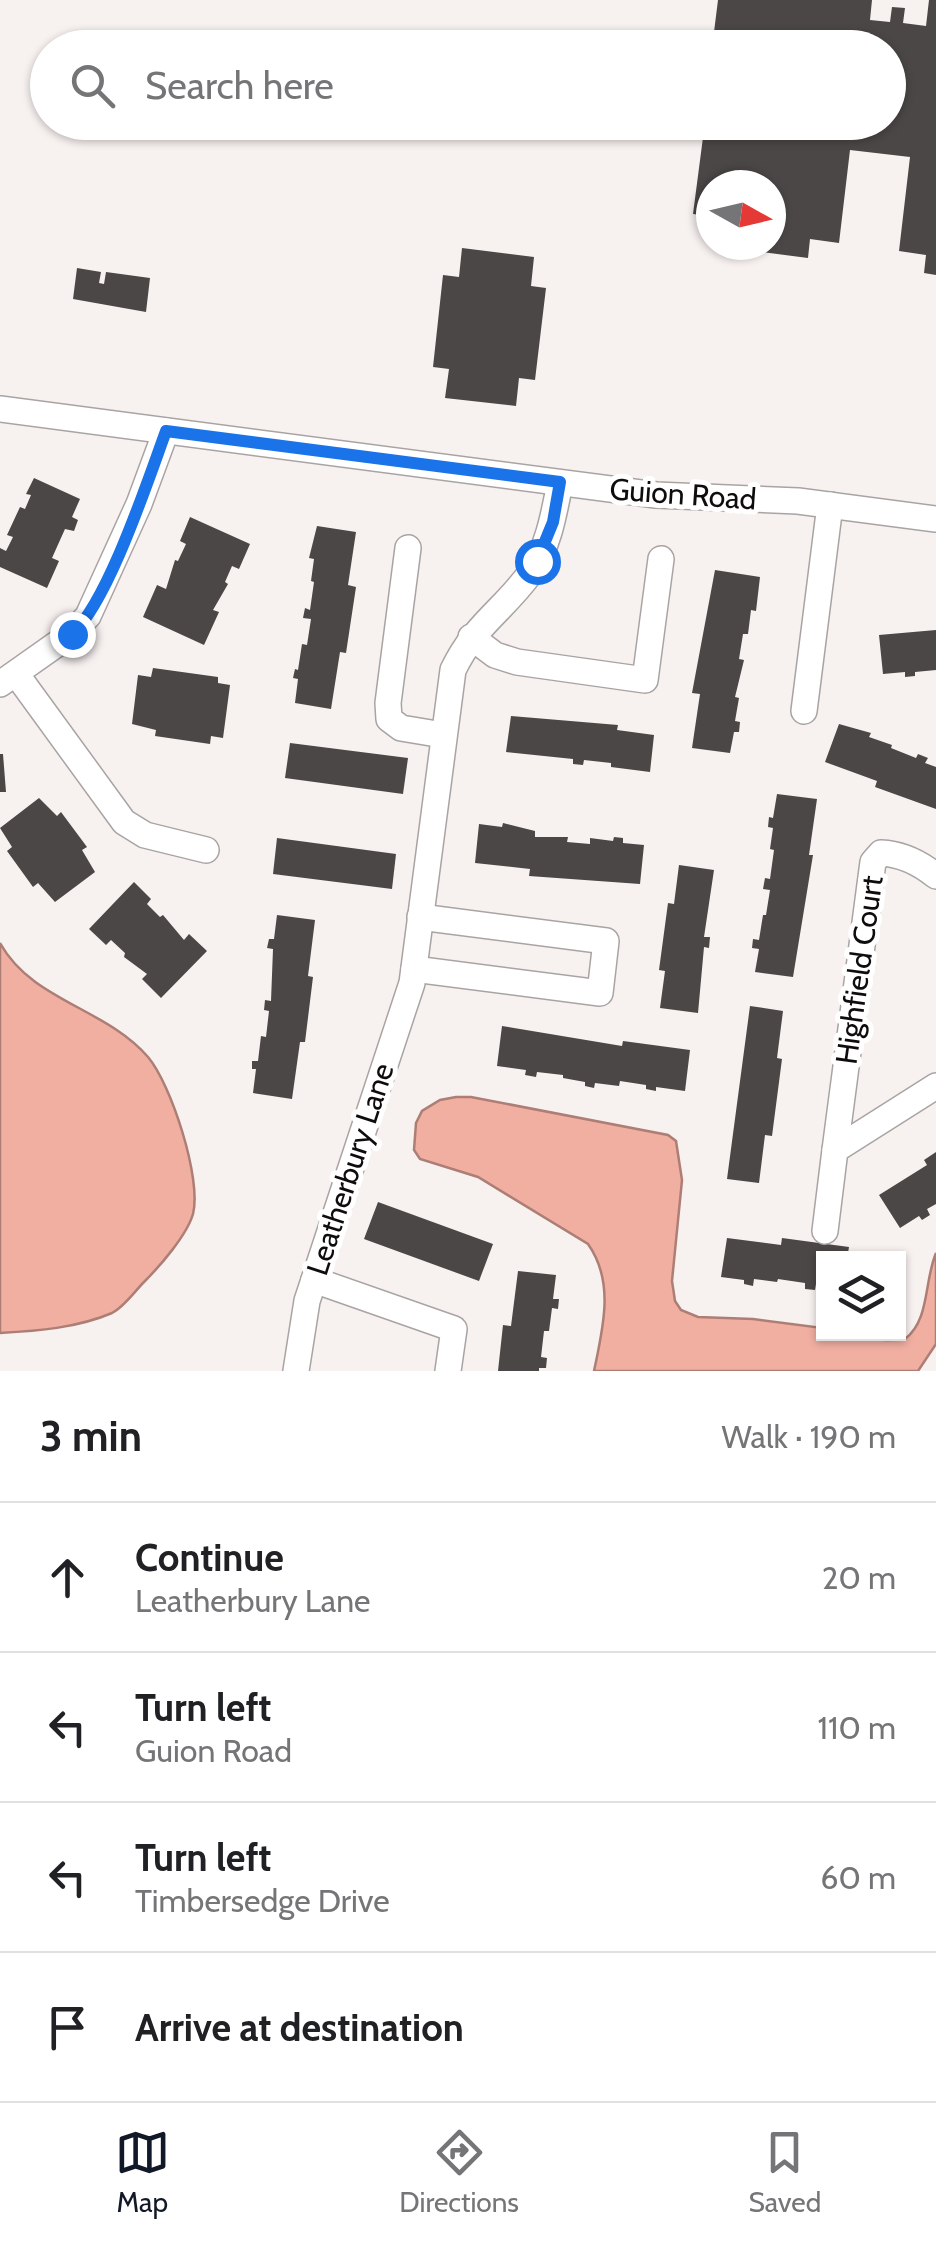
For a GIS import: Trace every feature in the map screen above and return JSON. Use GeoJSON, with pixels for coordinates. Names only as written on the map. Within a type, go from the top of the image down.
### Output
{"type":"FeatureCollection","features":[{"type":"Feature","properties":{"kind":"street","name":"Guion Road"},"geometry":{"type":"LineString","coordinates":[[0,409],[656,496],[830,506],[936,520]]}},
{"type":"Feature","properties":{"kind":"street"},"geometry":{"type":"LineString","coordinates":[[166,431],[139,504],[88,616],[72,634],[8,680],[124,822],[145,835],[206,850]]}},
{"type":"Feature","properties":{"kind":"street","name":"Leatherbury Lane"},"geometry":{"type":"LineString","coordinates":[[296,1371],[303,1316],[414,969],[453,670],[471,637],[518,588],[537,561],[553,522],[560,482]]}},
{"type":"Feature","properties":{"kind":"street"},"geometry":{"type":"LineString","coordinates":[[804,711],[830,506]]}},
{"type":"Feature","properties":{"kind":"street"},"geometry":{"type":"LineString","coordinates":[[408,548],[388,703],[390,719],[401,728],[443,736]]}},
{"type":"Feature","properties":{"kind":"street"},"geometry":{"type":"LineString","coordinates":[[471,637],[495,655],[517,662],[645,680],[662,559]]}},
{"type":"Feature","properties":{"kind":"street","name":"Highfield Court"},"geometry":{"type":"LineString","coordinates":[[824,1231],[873,862],[881,853],[894,854],[936,876]]}},
{"type":"Feature","properties":{"kind":"street"},"geometry":{"type":"LineString","coordinates":[[414,969],[600,993],[606,941],[420,917]]}},
{"type":"Feature","properties":{"kind":"street"},"geometry":{"type":"LineString","coordinates":[[835,1150],[936,1086]]}},
{"type":"Feature","properties":{"kind":"street"},"geometry":{"type":"LineString","coordinates":[[314,1280],[454,1329],[448,1371]]}},
{"type":"Feature","properties":{"kind":"shaded area"},"geometry":{"type":"Polygon","coordinates":[[[0,943],[31,978],[112,1027],[148,1057],[175,1109],[189,1156],[195,1198],[193,1214],[179,1241],[116,1310],[71,1325],[0,1333],[0,943]]]}},
{"type":"Feature","properties":{"kind":"shaded area"},"geometry":{"type":"Polygon","coordinates":[[[471,1097],[668,1135],[676,1141],[682,1180],[672,1281],[675,1301],[681,1310],[698,1317],[816,1327],[816,1341],[906,1341],[923,1311],[936,1253],[936,1344],[918,1371],[594,1371],[604,1290],[602,1274],[588,1244],[478,1177],[420,1159],[414,1150],[416,1123],[422,1111],[440,1100],[471,1097]]]}},
{"type":"Feature","properties":{"kind":"building"},"geometry":{"type":"Polygon","coordinates":[[[718,0],[872,0],[870,20],[890,22],[892,7],[905,8],[903,23],[926,26],[929,0],[936,0],[936,275],[924,273],[926,255],[899,251],[910,157],[850,150],[839,243],[810,239],[808,258],[786,255],[786,170],[699,170],[703,140],[906,140],[906,30],[714,30],[718,0]]]}},
{"type":"Feature","properties":{"kind":"building"},"geometry":{"type":"Polygon","coordinates":[[[462,248],[534,257],[531,286],[546,288],[535,380],[519,378],[516,406],[445,398],[449,369],[433,367],[443,275],[459,277],[462,248]]]}},
{"type":"Feature","properties":{"kind":"building"},"geometry":{"type":"Polygon","coordinates":[[[77,268],[101,272],[99,283],[104,284],[106,272],[150,278],[146,312],[73,299],[77,268]]]}},
{"type":"Feature","properties":{"kind":"building"},"geometry":{"type":"Polygon","coordinates":[[[34,478],[80,499],[72,517],[78,520],[74,531],[65,529],[52,558],[59,561],[47,588],[0,567],[0,548],[6,551],[13,537],[7,535],[20,507],[25,509],[31,495],[26,494],[34,478]]]}},
{"type":"Feature","properties":{"kind":"building"},"geometry":{"type":"Polygon","coordinates":[[[190,517],[250,544],[239,569],[232,566],[225,582],[228,584],[213,610],[219,612],[204,645],[143,617],[157,585],[166,589],[175,560],[178,561],[186,544],[180,541],[190,517]]]}},
{"type":"Feature","properties":{"kind":"building"},"geometry":{"type":"Polygon","coordinates":[[[317,526],[356,532],[348,585],[356,587],[346,653],[340,652],[331,709],[295,703],[298,679],[293,678],[302,644],[307,645],[311,619],[303,618],[305,608],[310,610],[314,559],[309,558],[317,526]]]}},
{"type":"Feature","properties":{"kind":"building"},"geometry":{"type":"Polygon","coordinates":[[[715,570],[760,577],[756,611],[751,610],[748,634],[743,634],[739,659],[744,660],[735,697],[739,698],[735,721],[740,722],[739,732],[734,732],[730,753],[692,748],[700,694],[692,693],[715,570]]]}},
{"type":"Feature","properties":{"kind":"building"},"geometry":{"type":"Polygon","coordinates":[[[936,630],[936,670],[905,677],[905,672],[883,674],[879,635],[936,630]]]}},
{"type":"Feature","properties":{"kind":"building"},"geometry":{"type":"Polygon","coordinates":[[[153,668],[218,677],[218,683],[230,685],[223,738],[211,736],[210,744],[155,736],[156,730],[132,724],[138,675],[151,677],[153,668]]]}},
{"type":"Feature","properties":{"kind":"building"},"geometry":{"type":"Polygon","coordinates":[[[511,716],[618,725],[617,730],[654,735],[650,772],[611,767],[611,763],[584,760],[583,765],[573,764],[573,759],[506,752],[511,716]]]}},
{"type":"Feature","properties":{"kind":"building"},"geometry":{"type":"Polygon","coordinates":[[[839,724],[871,733],[869,737],[916,758],[918,754],[928,758],[925,763],[936,767],[936,809],[875,787],[877,781],[825,762],[839,724]]]}},
{"type":"Feature","properties":{"kind":"building"},"geometry":{"type":"Polygon","coordinates":[[[290,743],[408,758],[403,794],[285,778],[290,743]]]}},
{"type":"Feature","properties":{"kind":"building"},"geometry":{"type":"Polygon","coordinates":[[[3,754],[6,792],[0,792],[3,754]]]}},
{"type":"Feature","properties":{"kind":"building"},"geometry":{"type":"Polygon","coordinates":[[[777,794],[817,799],[809,855],[813,855],[793,977],[755,972],[759,949],[752,948],[753,939],[759,940],[766,915],[770,890],[763,889],[765,878],[770,879],[774,850],[770,849],[773,828],[768,827],[777,794]]]}},
{"type":"Feature","properties":{"kind":"building"},"geometry":{"type":"Polygon","coordinates":[[[39,798],[57,816],[61,812],[87,847],[82,850],[95,872],[55,902],[38,883],[33,887],[7,851],[12,847],[0,828],[39,798]]]}},
{"type":"Feature","properties":{"kind":"building"},"geometry":{"type":"Polygon","coordinates":[[[503,823],[535,831],[535,837],[568,837],[567,842],[590,844],[590,838],[613,841],[614,837],[623,838],[623,843],[644,845],[640,884],[529,876],[530,869],[475,863],[479,824],[502,827],[503,823]]]}},
{"type":"Feature","properties":{"kind":"building"},"geometry":{"type":"Polygon","coordinates":[[[277,838],[396,854],[392,889],[273,874],[277,838]]]}},
{"type":"Feature","properties":{"kind":"building"},"geometry":{"type":"Polygon","coordinates":[[[679,865],[714,870],[704,937],[710,937],[709,948],[704,947],[698,1013],[660,1008],[665,971],[659,970],[668,903],[674,904],[679,865]]]}},
{"type":"Feature","properties":{"kind":"building"},"geometry":{"type":"Polygon","coordinates":[[[134,882],[151,899],[147,904],[160,917],[163,915],[184,940],[189,934],[207,951],[161,998],[142,979],[147,974],[124,957],[125,953],[111,940],[106,945],[89,929],[134,882]]]}},
{"type":"Feature","properties":{"kind":"building"},"geometry":{"type":"Polygon","coordinates":[[[277,915],[315,920],[305,1042],[300,1042],[292,1099],[253,1093],[256,1069],[252,1069],[252,1061],[258,1061],[261,1036],[266,1037],[269,1011],[264,1010],[265,1000],[271,1001],[273,949],[267,948],[269,939],[274,939],[277,915]]]}},
{"type":"Feature","properties":{"kind":"building"},"geometry":{"type":"Polygon","coordinates":[[[750,1006],[783,1011],[777,1058],[782,1059],[772,1136],[765,1135],[759,1183],[727,1179],[750,1006]]]}},
{"type":"Feature","properties":{"kind":"building"},"geometry":{"type":"Polygon","coordinates":[[[502,1026],[622,1046],[623,1041],[690,1050],[685,1091],[656,1087],[656,1091],[646,1089],[646,1085],[620,1081],[619,1086],[595,1083],[594,1088],[563,1075],[537,1072],[536,1077],[525,1075],[526,1070],[497,1066],[502,1026]]]}},
{"type":"Feature","properties":{"kind":"building"},"geometry":{"type":"Polygon","coordinates":[[[936,1152],[936,1204],[927,1209],[930,1215],[922,1220],[919,1216],[900,1228],[879,1195],[927,1165],[924,1160],[936,1152]]]}},
{"type":"Feature","properties":{"kind":"building"},"geometry":{"type":"Polygon","coordinates":[[[378,1202],[493,1244],[479,1281],[364,1239],[378,1202]]]}},
{"type":"Feature","properties":{"kind":"building"},"geometry":{"type":"Polygon","coordinates":[[[727,1238],[781,1245],[782,1238],[849,1247],[848,1251],[816,1251],[815,1290],[805,1289],[805,1283],[778,1279],[754,1279],[753,1286],[744,1284],[744,1280],[721,1277],[727,1238]]]}},
{"type":"Feature","properties":{"kind":"building"},"geometry":{"type":"Polygon","coordinates":[[[518,1271],[556,1275],[553,1299],[559,1299],[558,1309],[552,1308],[549,1331],[544,1331],[541,1357],[547,1358],[546,1368],[539,1371],[498,1371],[503,1325],[511,1326],[518,1271]]]}},
{"type":"Feature","properties":{"kind":"route"},"geometry":{"type":"LineString","coordinates":[[72,634],[94,606],[166,431],[560,482],[553,522],[537,561]]}}]}
